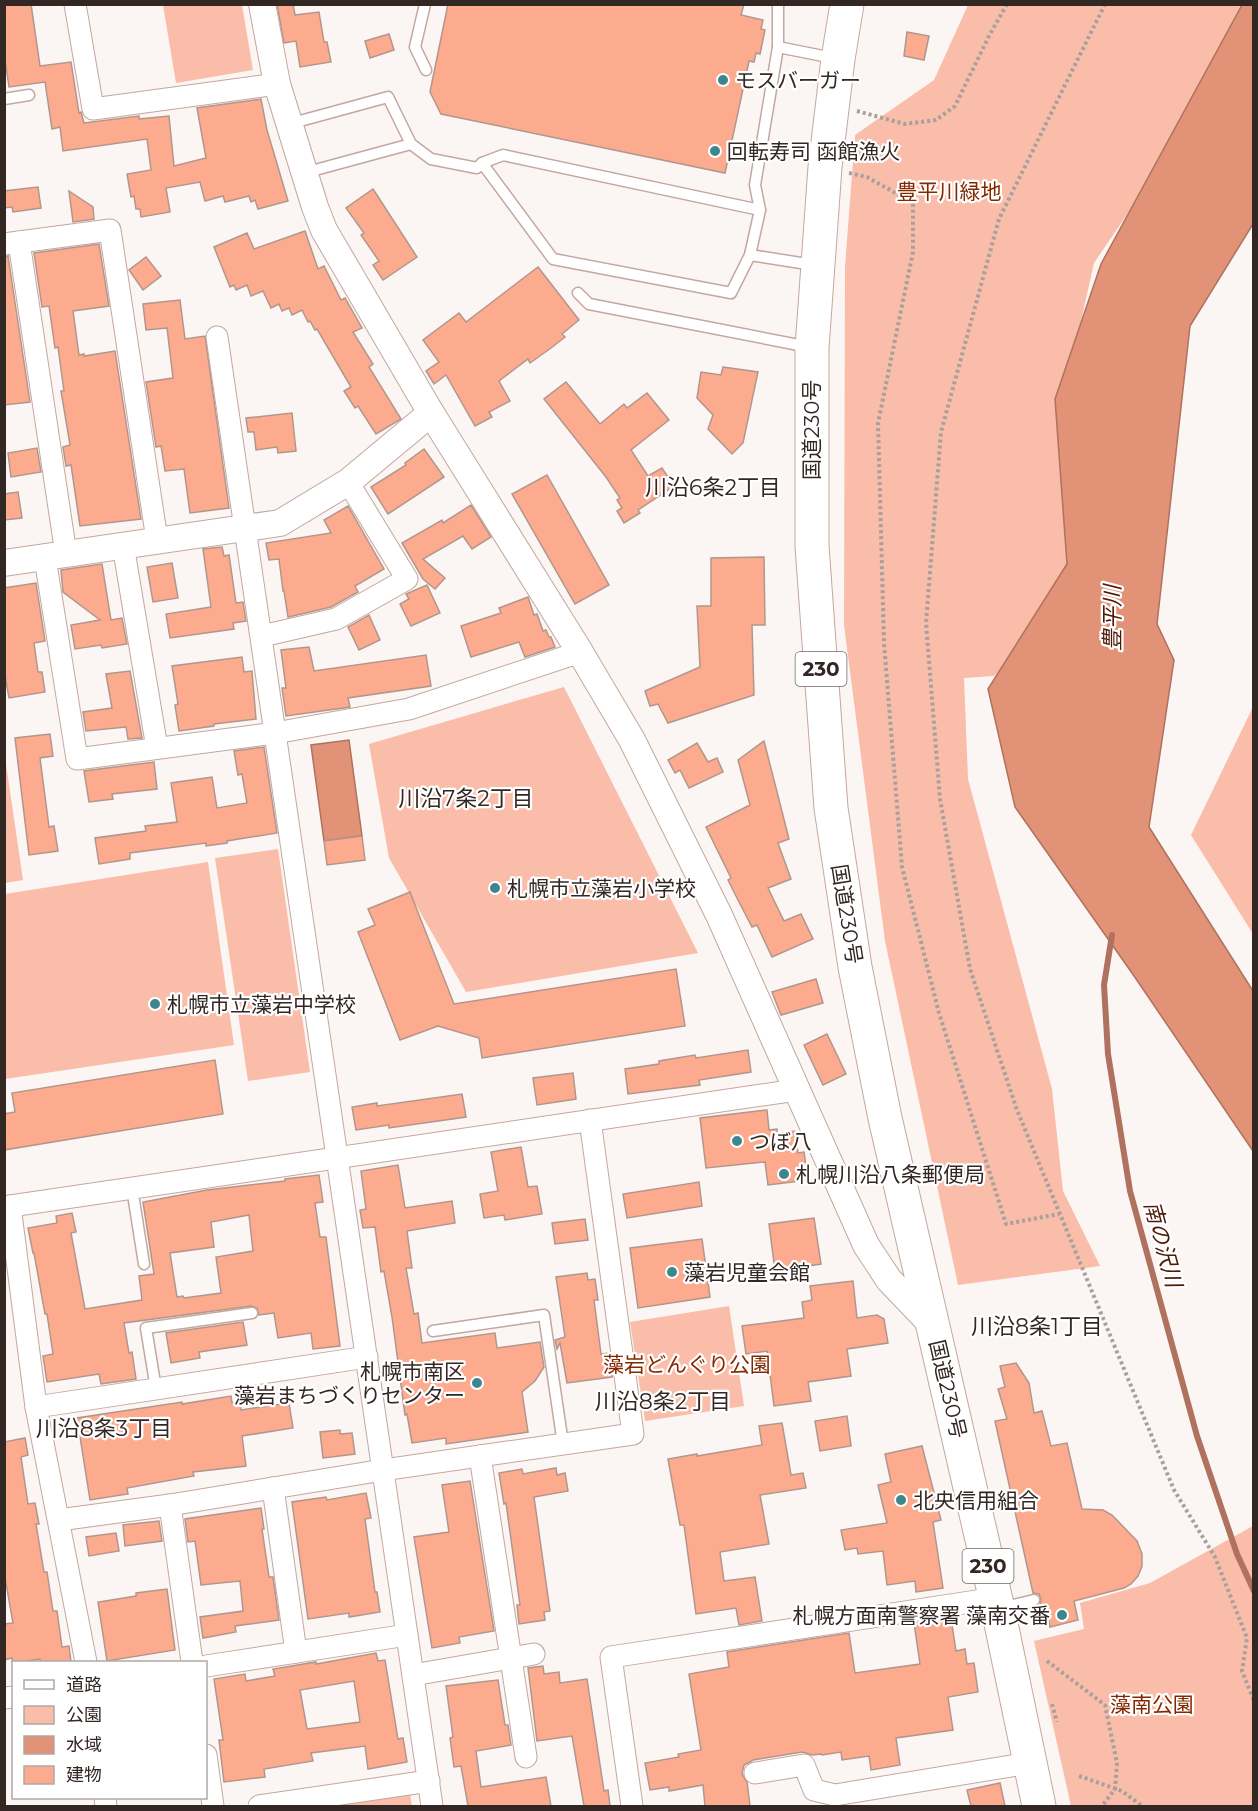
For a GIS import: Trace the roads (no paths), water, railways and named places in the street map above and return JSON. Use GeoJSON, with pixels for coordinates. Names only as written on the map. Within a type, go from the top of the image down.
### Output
{"type":"FeatureCollection","features":[{"type":"Feature","properties":{"kind":"highway","name":"国道230号"},"geometry":{"type":"LineString","coordinates":[[847,4],[825,167],[812,348],[812,546],[831,808],[855,967],[892,1152],[997,1603],[1039,1806]]}},
{"type":"Feature","properties":{"kind":"street"},"geometry":{"type":"LineString","coordinates":[[75,4],[93,109],[277,84]]}},
{"type":"Feature","properties":{"kind":"street"},"geometry":{"type":"LineString","coordinates":[[262,4],[277,84],[324,230],[431,413],[632,740],[719,915],[866,1245],[889,1280],[933,1326]]}},
{"type":"Feature","properties":{"kind":"street"},"geometry":{"type":"LineString","coordinates":[[157,540],[110,230],[12,243],[56,556],[78,759],[275,733],[409,709],[580,652]]}},
{"type":"Feature","properties":{"kind":"street"},"geometry":{"type":"LineString","coordinates":[[217,337],[432,1806]]}},
{"type":"Feature","properties":{"kind":"street"},"geometry":{"type":"LineString","coordinates":[[4,563],[280,523],[348,482],[431,413]]}},
{"type":"Feature","properties":{"kind":"street"},"geometry":{"type":"LineString","coordinates":[[262,636],[336,619],[407,579],[348,482]]}},
{"type":"Feature","properties":{"kind":"street"},"geometry":{"type":"LineString","coordinates":[[123,545],[157,748]]}},
{"type":"Feature","properties":{"kind":"street"},"geometry":{"type":"LineString","coordinates":[[86,1661],[36,1407],[7,1206],[796,1090]]}},
{"type":"Feature","properties":{"kind":"street"},"geometry":{"type":"LineString","coordinates":[[59,1520],[633,1434],[590,1120]]}},
{"type":"Feature","properties":{"kind":"street"},"geometry":{"type":"LineString","coordinates":[[36,1407],[367,1357]]}},
{"type":"Feature","properties":{"kind":"street"},"geometry":{"type":"LineString","coordinates":[[480,1456],[526,1757]]}},
{"type":"Feature","properties":{"kind":"street"},"geometry":{"type":"LineString","coordinates":[[273,1488],[296,1652]]}},
{"type":"Feature","properties":{"kind":"street"},"geometry":{"type":"LineString","coordinates":[[170,1505],[192,1661]]}},
{"type":"Feature","properties":{"kind":"street"},"geometry":{"type":"LineString","coordinates":[[632,1806],[611,1656],[997,1603]]}},
{"type":"Feature","properties":{"kind":"street"},"geometry":{"type":"LineString","coordinates":[[207,1666],[408,1635]]}},
{"type":"Feature","properties":{"kind":"street"},"geometry":{"type":"LineString","coordinates":[[413,1674],[534,1654]]}},
{"type":"Feature","properties":{"kind":"street"},"geometry":{"type":"LineString","coordinates":[[207,1762],[213,1806]]}},
{"type":"Feature","properties":{"kind":"street"},"geometry":{"type":"LineString","coordinates":[[755,1773],[804,1765],[814,1790],[836,1801],[1029,1763]]}},
{"type":"Feature","properties":{"kind":"street"},"geometry":{"type":"LineString","coordinates":[[259,1806],[291,1804],[429,1781]]}},
{"type":"Feature","properties":{"kind":"lane"},"geometry":{"type":"LineString","coordinates":[[425,4],[415,47],[426,70]]}},
{"type":"Feature","properties":{"kind":"lane"},"geometry":{"type":"LineString","coordinates":[[480,166],[515,206],[553,259],[731,293],[750,255],[760,210],[755,185],[778,47],[778,4]]}},
{"type":"Feature","properties":{"kind":"lane"},"geometry":{"type":"LineString","coordinates":[[778,47],[838,59]]}},
{"type":"Feature","properties":{"kind":"lane"},"geometry":{"type":"LineString","coordinates":[[4,99],[29,95]]}},
{"type":"Feature","properties":{"kind":"lane"},"geometry":{"type":"LineString","coordinates":[[289,124],[388,97],[411,144],[431,159],[480,166],[503,155],[760,210]]}},
{"type":"Feature","properties":{"kind":"lane"},"geometry":{"type":"LineString","coordinates":[[304,173],[411,144]]}},
{"type":"Feature","properties":{"kind":"lane"},"geometry":{"type":"LineString","coordinates":[[750,255],[817,266]]}},
{"type":"Feature","properties":{"kind":"lane"},"geometry":{"type":"LineString","coordinates":[[578,293],[589,304],[812,348]]}},
{"type":"Feature","properties":{"kind":"lane"},"geometry":{"type":"LineString","coordinates":[[132,1188],[144,1264]]}},
{"type":"Feature","properties":{"kind":"lane"},"geometry":{"type":"LineString","coordinates":[[156,1389],[146,1328],[252,1312]]}},
{"type":"Feature","properties":{"kind":"lane"},"geometry":{"type":"LineString","coordinates":[[432,1331],[544,1315],[563,1444]]}},
{"type":"Feature","properties":{"kind":"lane"},"geometry":{"type":"LineString","coordinates":[[997,1603],[1034,1600]]}},
{"type":"Feature","properties":{"kind":"water","name":"豊平川"},"geometry":{"type":"Polygon","coordinates":[[[1242,5],[1253,5],[1253,224],[1190,326],[1157,624],[1174,660],[1149,827],[1253,991],[1253,1151],[1015,807],[988,689],[1067,564],[1055,399],[1101,264],[1242,5]]]}},
{"type":"Feature","properties":{"kind":"water"},"geometry":{"type":"Polygon","coordinates":[[[349,740],[362,836],[324,841],[311,745],[349,740]]]}},
{"type":"Feature","properties":{"kind":"waterway","name":"南の沢川"},"geometry":{"type":"LineString","coordinates":[[1112,935],[1104,985],[1108,1054],[1130,1191],[1197,1436],[1237,1554],[1254,1591]]}},
{"type":"Feature","properties":{"kind":"place","name":"モスバーガー"},"geometry":{"type":"Point","coordinates":[723,80]}},
{"type":"Feature","properties":{"kind":"place","name":"回転寿司 函館漁火"},"geometry":{"type":"Point","coordinates":[715,151]}},
{"type":"Feature","properties":{"kind":"place","name":"札幌市立藻岩小学校"},"geometry":{"type":"Point","coordinates":[495,888]}},
{"type":"Feature","properties":{"kind":"place","name":"札幌市立藻岩中学校"},"geometry":{"type":"Point","coordinates":[155,1004]}},
{"type":"Feature","properties":{"kind":"place","name":"つぼ八"},"geometry":{"type":"Point","coordinates":[737,1141]}},
{"type":"Feature","properties":{"kind":"place","name":"札幌川沿八条郵便局"},"geometry":{"type":"Point","coordinates":[784,1174]}},
{"type":"Feature","properties":{"kind":"place","name":"藻岩児童会館"},"geometry":{"type":"Point","coordinates":[672,1272]}},
{"type":"Feature","properties":{"kind":"place","name":"札幌市南区 藻岩まちづくりセンター"},"geometry":{"type":"Point","coordinates":[477,1383]}},
{"type":"Feature","properties":{"kind":"place","name":"北央信用組合"},"geometry":{"type":"Point","coordinates":[901,1500]}},
{"type":"Feature","properties":{"kind":"place","name":"札幌方面南警察署 藻南交番"},"geometry":{"type":"Point","coordinates":[1062,1615]}},
{"type":"Feature","properties":{"kind":"district","name":"川沿6条2丁目"},"geometry":{"type":"Point","coordinates":[713,487]}},
{"type":"Feature","properties":{"kind":"district","name":"川沿7条2丁目"},"geometry":{"type":"Point","coordinates":[466,798]}},
{"type":"Feature","properties":{"kind":"district","name":"川沿8条1丁目"},"geometry":{"type":"Point","coordinates":[1037,1326]}},
{"type":"Feature","properties":{"kind":"district","name":"川沿8条2丁目"},"geometry":{"type":"Point","coordinates":[663,1401]}},
{"type":"Feature","properties":{"kind":"district","name":"川沿8条3丁目"},"geometry":{"type":"Point","coordinates":[104,1428]}},
{"type":"Feature","properties":{"kind":"park label","name":"豊平川緑地"},"geometry":{"type":"Point","coordinates":[949,191]}},
{"type":"Feature","properties":{"kind":"park label","name":"藻岩どんぐり公園"},"geometry":{"type":"Point","coordinates":[687,1364]}},
{"type":"Feature","properties":{"kind":"park label","name":"藻南公園"},"geometry":{"type":"Point","coordinates":[1152,1704]}}]}
